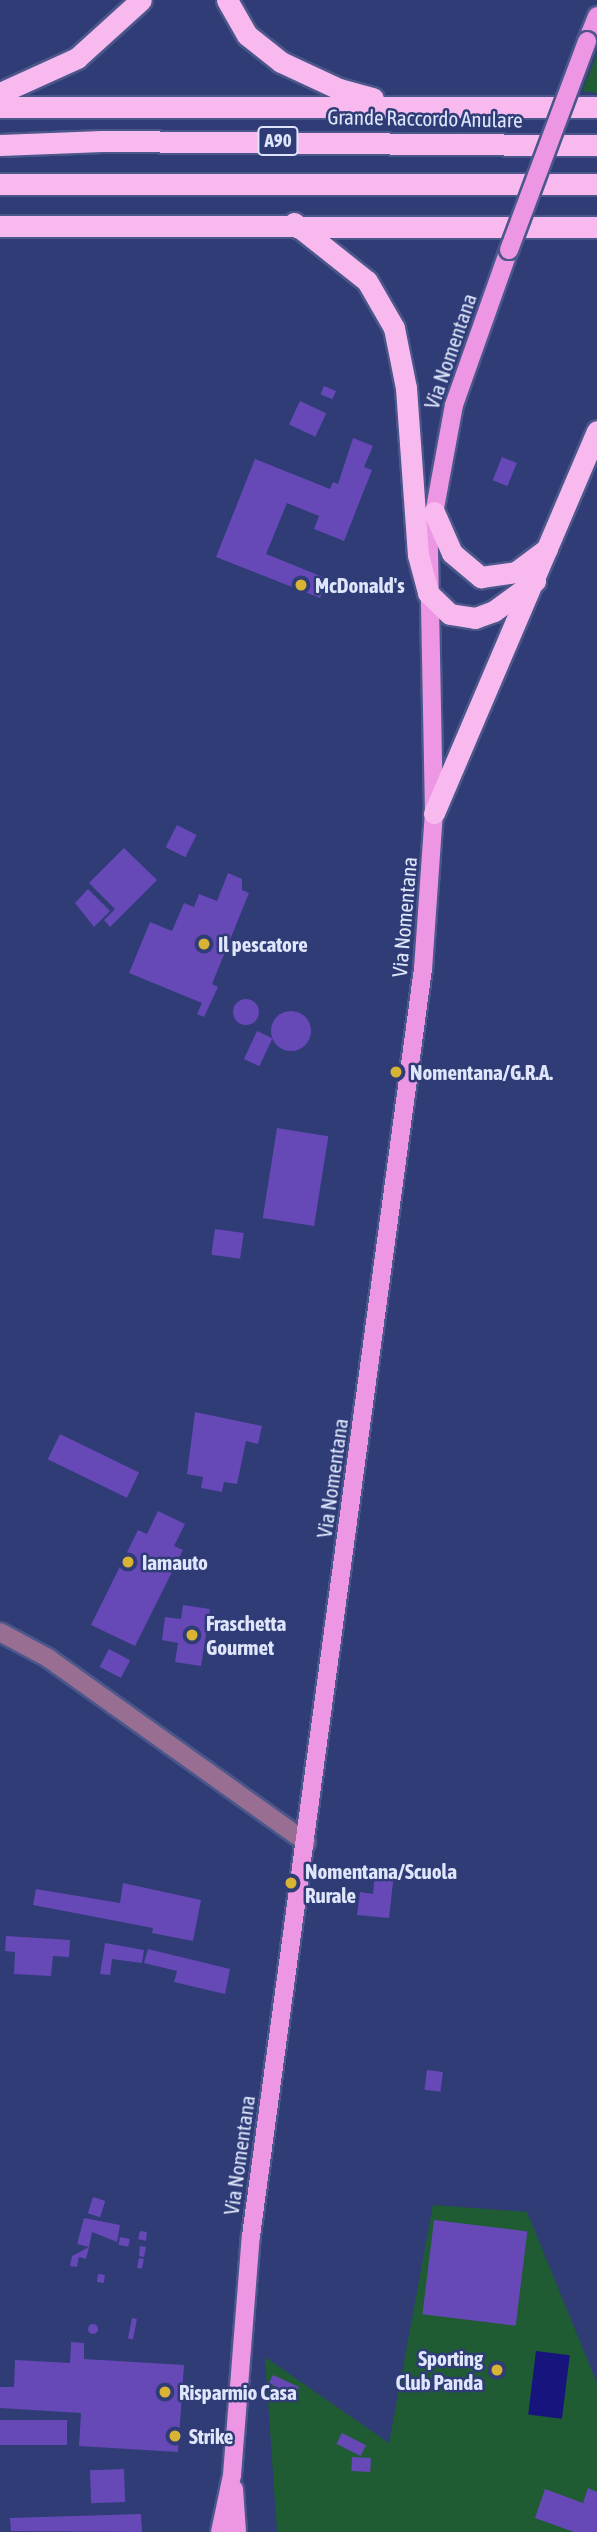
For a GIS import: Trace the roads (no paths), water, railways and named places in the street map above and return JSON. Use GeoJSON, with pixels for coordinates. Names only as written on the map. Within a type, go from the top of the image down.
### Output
{"type":"FeatureCollection","features":[{"type":"Feature","properties":{"kind":"highway"},"geometry":{"type":"LineString","coordinates":[[0,93],[77,58],[141,0]]}},
{"type":"Feature","properties":{"kind":"highway"},"geometry":{"type":"LineString","coordinates":[[227,0],[247,35],[281,62],[339,89],[402,106]]}},
{"type":"Feature","properties":{"kind":"highway"},"geometry":{"type":"LineString","coordinates":[[0,107],[597,107]]}},
{"type":"Feature","properties":{"kind":"highway","name":"Grande Raccordo Anulare"},"geometry":{"type":"LineString","coordinates":[[0,145],[102,141],[597,145]]}},
{"type":"Feature","properties":{"kind":"highway","name":"A90"},"geometry":{"type":"LineString","coordinates":[[0,184],[597,184]]}},
{"type":"Feature","properties":{"kind":"highway"},"geometry":{"type":"LineString","coordinates":[[0,226],[294,223],[594,228]]}},
{"type":"Feature","properties":{"kind":"highway"},"geometry":{"type":"LineString","coordinates":[[294,223],[367,281],[394,328],[407,388],[418,555],[428,593],[450,614],[475,618],[495,611],[535,582]]}},
{"type":"Feature","properties":{"kind":"highway"},"geometry":{"type":"LineString","coordinates":[[435,813],[597,431]]}},
{"type":"Feature","properties":{"kind":"highway"},"geometry":{"type":"LineString","coordinates":[[434,512],[452,553],[481,577],[516,572],[550,544]]}},
{"type":"Feature","properties":{"kind":"main road","name":"Via Nomentana"},"geometry":{"type":"LineString","coordinates":[[220,2532],[232,2475],[250,2248],[420,1000],[435,813],[428,593],[434,512],[454,405],[597,16]]}},
{"type":"Feature","properties":{"kind":"main road","name":"Via Nomentana"},"geometry":{"type":"LineString","coordinates":[[232,2475],[237,2532]]}},
{"type":"Feature","properties":{"kind":"street"},"geometry":{"type":"LineString","coordinates":[[0,1632],[48,1658],[306,1842]]}},
{"type":"Feature","properties":{"kind":"place","name":"McDonald's"},"geometry":{"type":"Point","coordinates":[301,585]}},
{"type":"Feature","properties":{"kind":"place","name":"Il pescatore"},"geometry":{"type":"Point","coordinates":[204,944]}},
{"type":"Feature","properties":{"kind":"place","name":"Nomentana/G.R.A."},"geometry":{"type":"Point","coordinates":[396,1072]}},
{"type":"Feature","properties":{"kind":"place","name":"Iamauto"},"geometry":{"type":"Point","coordinates":[128,1562]}},
{"type":"Feature","properties":{"kind":"place","name":"Fraschetta Gourmet"},"geometry":{"type":"Point","coordinates":[192,1635]}},
{"type":"Feature","properties":{"kind":"place","name":"Nomentana/Scuola Rurale"},"geometry":{"type":"Point","coordinates":[291,1883]}},
{"type":"Feature","properties":{"kind":"place","name":"Sporting Club Panda"},"geometry":{"type":"Point","coordinates":[497,2370]}},
{"type":"Feature","properties":{"kind":"place","name":"Risparmio Casa"},"geometry":{"type":"Point","coordinates":[165,2392]}},
{"type":"Feature","properties":{"kind":"place","name":"Strike"},"geometry":{"type":"Point","coordinates":[175,2436]}}]}
